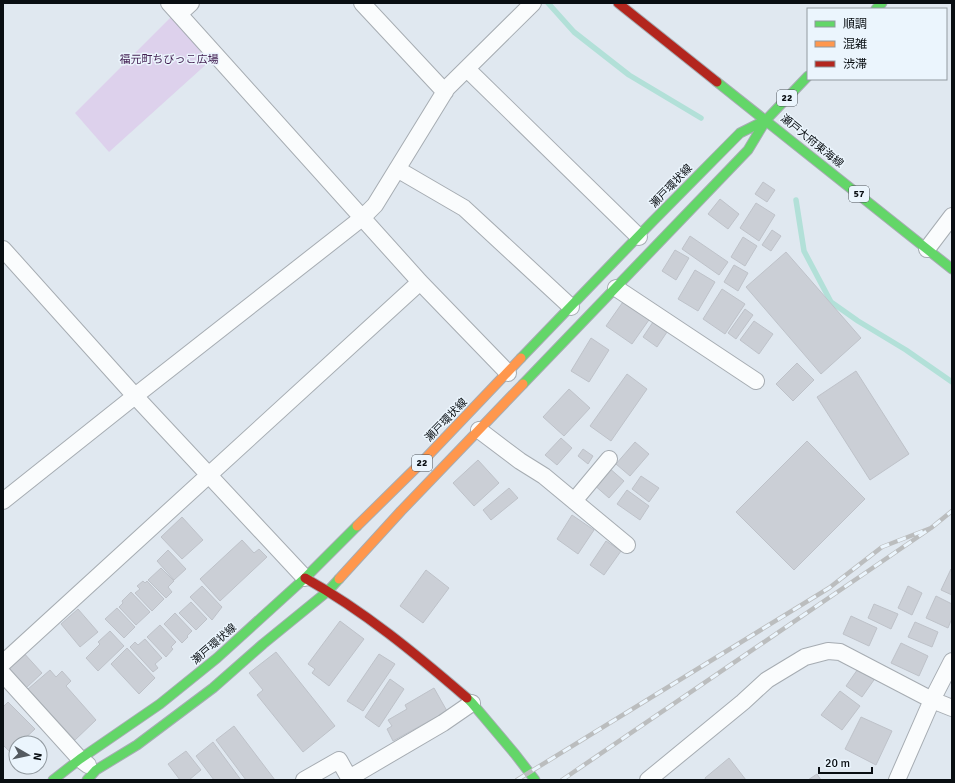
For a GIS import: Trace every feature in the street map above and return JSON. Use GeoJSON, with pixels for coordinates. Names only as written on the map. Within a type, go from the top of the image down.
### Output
{"type":"FeatureCollection","features":[{"type":"Feature","properties":{"kind":"main road","name":"瀬戸大府東海線"},"geometry":{"type":"LineString","coordinates":[[618,3],[952,269]]}},
{"type":"Feature","properties":{"kind":"main road","name":"瀬戸環状線"},"geometry":{"type":"LineString","coordinates":[[92,778],[213,688],[328,590],[401,510],[748,150],[766,120],[807,77]]}},
{"type":"Feature","properties":{"kind":"main road","name":"瀬戸環状線"},"geometry":{"type":"LineString","coordinates":[[53,780],[80,759],[160,704],[211,663],[305,578],[421,463],[740,133],[766,120]]}},
{"type":"Feature","properties":{"kind":"main road"},"geometry":{"type":"LineString","coordinates":[[305,578],[328,590],[398,640],[438,673],[472,703],[516,754],[535,780]]}},
{"type":"Feature","properties":{"kind":"street"},"geometry":{"type":"LineString","coordinates":[[191,3],[174,8],[420,282],[508,373]]}},
{"type":"Feature","properties":{"kind":"street"},"geometry":{"type":"LineString","coordinates":[[362,3],[445,92]]}},
{"type":"Feature","properties":{"kind":"street"},"geometry":{"type":"LineString","coordinates":[[3,501],[362,218],[375,205],[447,88],[532,4]]}},
{"type":"Feature","properties":{"kind":"street"},"geometry":{"type":"LineString","coordinates":[[467,69],[639,237]]}},
{"type":"Feature","properties":{"kind":"street"},"geometry":{"type":"LineString","coordinates":[[398,169],[464,208],[571,307]]}},
{"type":"Feature","properties":{"kind":"street"},"geometry":{"type":"LineString","coordinates":[[927,249],[952,216]]}},
{"type":"Feature","properties":{"kind":"street"},"geometry":{"type":"LineString","coordinates":[[3,249],[135,396],[305,578]]}},
{"type":"Feature","properties":{"kind":"street"},"geometry":{"type":"LineString","coordinates":[[3,663],[420,282]]}},
{"type":"Feature","properties":{"kind":"street"},"geometry":{"type":"LineString","coordinates":[[616,288],[756,380]]}},
{"type":"Feature","properties":{"kind":"street"},"geometry":{"type":"LineString","coordinates":[[479,430],[520,461],[544,476],[627,545]]}},
{"type":"Feature","properties":{"kind":"street"},"geometry":{"type":"LineString","coordinates":[[574,501],[609,459]]}},
{"type":"Feature","properties":{"kind":"street"},"geometry":{"type":"LineString","coordinates":[[648,780],[743,702],[767,680],[805,657],[828,651],[840,652],[932,700],[952,708]]}},
{"type":"Feature","properties":{"kind":"street"},"geometry":{"type":"LineString","coordinates":[[897,780],[932,700],[952,661]]}},
{"type":"Feature","properties":{"kind":"street"},"geometry":{"type":"LineString","coordinates":[[3,674],[80,759],[92,778]]}},
{"type":"Feature","properties":{"kind":"street"},"geometry":{"type":"LineString","coordinates":[[304,780],[339,760],[348,776],[356,774],[443,723],[472,703]]}},
{"type":"Feature","properties":{"kind":"green space","name":"福元町ちびっこ広場"},"geometry":{"type":"Polygon","coordinates":[[[172,16],[211,60],[109,152],[75,113],[172,16]]]}},
{"type":"Feature","properties":{"kind":"building"},"geometry":{"type":"Polygon","coordinates":[[[763,182],[775,190],[767,202],[755,194],[763,182]]]}},
{"type":"Feature","properties":{"kind":"building"},"geometry":{"type":"Polygon","coordinates":[[[720,199],[739,214],[728,229],[708,214],[720,199]]]}},
{"type":"Feature","properties":{"kind":"building"},"geometry":{"type":"Polygon","coordinates":[[[756,203],[775,215],[759,241],[740,228],[756,203]]]}},
{"type":"Feature","properties":{"kind":"building"},"geometry":{"type":"Polygon","coordinates":[[[772,230],[781,236],[771,251],[762,245],[772,230]]]}},
{"type":"Feature","properties":{"kind":"building"},"geometry":{"type":"Polygon","coordinates":[[[690,236],[728,262],[719,275],[682,249],[690,236]]]}},
{"type":"Feature","properties":{"kind":"building"},"geometry":{"type":"Polygon","coordinates":[[[743,237],[757,246],[745,266],[731,257],[743,237]]]}},
{"type":"Feature","properties":{"kind":"building"},"geometry":{"type":"Polygon","coordinates":[[[675,250],[689,258],[676,280],[662,271],[675,250]]]}},
{"type":"Feature","properties":{"kind":"building"},"geometry":{"type":"Polygon","coordinates":[[[786,252],[861,338],[821,374],[746,287],[786,252]]]}},
{"type":"Feature","properties":{"kind":"building"},"geometry":{"type":"Polygon","coordinates":[[[734,265],[748,273],[738,291],[724,282],[734,265]]]}},
{"type":"Feature","properties":{"kind":"building"},"geometry":{"type":"Polygon","coordinates":[[[695,270],[715,282],[698,311],[678,299],[695,270]]]}},
{"type":"Feature","properties":{"kind":"building"},"geometry":{"type":"Polygon","coordinates":[[[722,289],[745,304],[725,334],[703,319],[722,289]]]}},
{"type":"Feature","properties":{"kind":"building"},"geometry":{"type":"Polygon","coordinates":[[[625,299],[651,317],[632,344],[606,326],[625,299]]]}},
{"type":"Feature","properties":{"kind":"building"},"geometry":{"type":"Polygon","coordinates":[[[745,309],[753,315],[736,339],[728,333],[745,309]]]}},
{"type":"Feature","properties":{"kind":"building"},"geometry":{"type":"Polygon","coordinates":[[[754,321],[773,334],[759,354],[740,340],[754,321]]]}},
{"type":"Feature","properties":{"kind":"building"},"geometry":{"type":"Polygon","coordinates":[[[653,322],[667,332],[657,347],[643,337],[653,322]]]}},
{"type":"Feature","properties":{"kind":"building"},"geometry":{"type":"Polygon","coordinates":[[[591,338],[609,350],[589,382],[571,371],[591,338]]]}},
{"type":"Feature","properties":{"kind":"building"},"geometry":{"type":"Polygon","coordinates":[[[797,363],[814,380],[793,401],[776,384],[797,363]]]}},
{"type":"Feature","properties":{"kind":"building"},"geometry":{"type":"Polygon","coordinates":[[[856,371],[909,454],[870,480],[817,397],[856,371]]]}},
{"type":"Feature","properties":{"kind":"building"},"geometry":{"type":"Polygon","coordinates":[[[627,374],[647,389],[611,441],[590,426],[627,374]]]}},
{"type":"Feature","properties":{"kind":"building"},"geometry":{"type":"Polygon","coordinates":[[[569,389],[590,408],[564,436],[543,417],[569,389]]]}},
{"type":"Feature","properties":{"kind":"building"},"geometry":{"type":"Polygon","coordinates":[[[561,438],[572,448],[557,465],[545,455],[561,438]]]}},
{"type":"Feature","properties":{"kind":"building"},"geometry":{"type":"Polygon","coordinates":[[[807,441],[865,499],[794,570],[736,512],[807,441]]]}},
{"type":"Feature","properties":{"kind":"building"},"geometry":{"type":"Polygon","coordinates":[[[635,442],[649,454],[630,476],[616,464],[635,442]]]}},
{"type":"Feature","properties":{"kind":"building"},"geometry":{"type":"Polygon","coordinates":[[[583,449],[593,456],[588,464],[578,456],[583,449]]]}},
{"type":"Feature","properties":{"kind":"building"},"geometry":{"type":"Polygon","coordinates":[[[478,460],[499,483],[474,506],[453,483],[478,460]]]}},
{"type":"Feature","properties":{"kind":"building"},"geometry":{"type":"Polygon","coordinates":[[[608,467],[624,481],[609,498],[593,484],[608,467]]]}},
{"type":"Feature","properties":{"kind":"building"},"geometry":{"type":"Polygon","coordinates":[[[641,476],[659,488],[649,502],[632,489],[641,476]]]}},
{"type":"Feature","properties":{"kind":"building"},"geometry":{"type":"Polygon","coordinates":[[[509,488],[518,498],[491,520],[483,510],[509,488]]]}},
{"type":"Feature","properties":{"kind":"building"},"geometry":{"type":"Polygon","coordinates":[[[627,490],[649,506],[640,520],[617,504],[627,490]]]}},
{"type":"Feature","properties":{"kind":"building"},"geometry":{"type":"Polygon","coordinates":[[[572,515],[594,530],[578,554],[557,539],[572,515]]]}},
{"type":"Feature","properties":{"kind":"building"},"geometry":{"type":"Polygon","coordinates":[[[182,517],[203,540],[182,559],[161,537],[182,517]]]}},
{"type":"Feature","properties":{"kind":"building"},"geometry":{"type":"Polygon","coordinates":[[[242,540],[254,553],[259,549],[267,557],[220,601],[200,579],[242,540]]]}},
{"type":"Feature","properties":{"kind":"building"},"geometry":{"type":"Polygon","coordinates":[[[606,541],[621,551],[604,575],[590,565],[606,541]]]}},
{"type":"Feature","properties":{"kind":"building"},"geometry":{"type":"Polygon","coordinates":[[[168,550],[186,569],[174,580],[157,561],[168,550]]]}},
{"type":"Feature","properties":{"kind":"building"},"geometry":{"type":"Polygon","coordinates":[[[161,568],[174,581],[168,587],[172,592],[166,598],[148,580],[161,568]]]}},
{"type":"Feature","properties":{"kind":"building"},"geometry":{"type":"Polygon","coordinates":[[[951,569],[952,570],[952,595],[941,590],[951,569]]]}},
{"type":"Feature","properties":{"kind":"building"},"geometry":{"type":"Polygon","coordinates":[[[426,570],[449,588],[423,623],[400,606],[426,570]]]}},
{"type":"Feature","properties":{"kind":"building"},"geometry":{"type":"Polygon","coordinates":[[[143,581],[145,583],[147,581],[164,599],[152,611],[135,593],[140,589],[137,586],[143,581]]]}},
{"type":"Feature","properties":{"kind":"building"},"geometry":{"type":"Polygon","coordinates":[[[202,586],[222,607],[212,620],[190,597],[202,586]]]}},
{"type":"Feature","properties":{"kind":"building"},"geometry":{"type":"Polygon","coordinates":[[[908,586],[922,593],[912,615],[898,608],[908,586]]]}},
{"type":"Feature","properties":{"kind":"building"},"geometry":{"type":"Polygon","coordinates":[[[131,592],[150,612],[136,625],[119,607],[123,603],[122,601],[131,592]]]}},
{"type":"Feature","properties":{"kind":"building"},"geometry":{"type":"Polygon","coordinates":[[[936,596],[952,604],[952,618],[948,628],[926,618],[936,596]]]}},
{"type":"Feature","properties":{"kind":"building"},"geometry":{"type":"Polygon","coordinates":[[[191,602],[207,619],[196,630],[179,613],[191,602]]]}},
{"type":"Feature","properties":{"kind":"building"},"geometry":{"type":"Polygon","coordinates":[[[874,604],[898,614],[891,629],[868,618],[874,604]]]}},
{"type":"Feature","properties":{"kind":"building"},"geometry":{"type":"Polygon","coordinates":[[[117,608],[135,627],[124,638],[105,619],[117,608]]]}},
{"type":"Feature","properties":{"kind":"building"},"geometry":{"type":"Polygon","coordinates":[[[78,609],[98,632],[80,647],[61,624],[78,609]]]}},
{"type":"Feature","properties":{"kind":"building"},"geometry":{"type":"Polygon","coordinates":[[[175,613],[192,631],[182,643],[164,624],[175,613]]]}},
{"type":"Feature","properties":{"kind":"building"},"geometry":{"type":"Polygon","coordinates":[[[851,616],[877,628],[869,646],[843,634],[851,616]]]}},
{"type":"Feature","properties":{"kind":"building"},"geometry":{"type":"Polygon","coordinates":[[[340,621],[364,639],[329,686],[312,673],[315,669],[308,664],[340,621]]]}},
{"type":"Feature","properties":{"kind":"building"},"geometry":{"type":"Polygon","coordinates":[[[915,622],[938,632],[932,647],[908,637],[915,622]]]}},
{"type":"Feature","properties":{"kind":"building"},"geometry":{"type":"Polygon","coordinates":[[[160,625],[176,642],[171,647],[173,649],[166,657],[147,637],[160,625]]]}},
{"type":"Feature","properties":{"kind":"building"},"geometry":{"type":"Polygon","coordinates":[[[110,631],[124,646],[98,671],[86,658],[100,644],[98,642],[110,631]]]}},
{"type":"Feature","properties":{"kind":"building"},"geometry":{"type":"Polygon","coordinates":[[[145,639],[162,658],[155,664],[158,668],[153,672],[130,647],[135,642],[138,645],[145,639]]]}},
{"type":"Feature","properties":{"kind":"building"},"geometry":{"type":"Polygon","coordinates":[[[901,643],[928,656],[919,676],[891,663],[901,643]]]}},
{"type":"Feature","properties":{"kind":"building"},"geometry":{"type":"Polygon","coordinates":[[[127,648],[155,678],[139,694],[111,664],[127,648]]]}},
{"type":"Feature","properties":{"kind":"building"},"geometry":{"type":"Polygon","coordinates":[[[22,651],[42,673],[25,689],[7,669],[22,651]]]}},
{"type":"Feature","properties":{"kind":"building"},"geometry":{"type":"Polygon","coordinates":[[[276,652],[335,726],[303,752],[257,695],[263,690],[249,673],[276,652]]]}},
{"type":"Feature","properties":{"kind":"building"},"geometry":{"type":"Polygon","coordinates":[[[379,654],[395,664],[363,711],[347,701],[379,654]]]}},
{"type":"Feature","properties":{"kind":"building"},"geometry":{"type":"Polygon","coordinates":[[[860,666],[876,677],[862,697],[846,686],[860,666]]]}},
{"type":"Feature","properties":{"kind":"building"},"geometry":{"type":"Polygon","coordinates":[[[50,670],[56,677],[62,671],[71,681],[66,686],[96,720],[75,740],[28,689],[50,670]]]}},
{"type":"Feature","properties":{"kind":"building"},"geometry":{"type":"Polygon","coordinates":[[[390,679],[404,689],[379,727],[365,717],[390,679]]]}},
{"type":"Feature","properties":{"kind":"building"},"geometry":{"type":"Polygon","coordinates":[[[434,688],[447,711],[393,741],[387,729],[392,726],[388,720],[407,709],[405,705],[434,688]]]}},
{"type":"Feature","properties":{"kind":"building"},"geometry":{"type":"Polygon","coordinates":[[[840,691],[860,706],[842,730],[821,715],[840,691]]]}},
{"type":"Feature","properties":{"kind":"building"},"geometry":{"type":"Polygon","coordinates":[[[8,702],[35,729],[29,735],[8,735],[8,750],[3,745],[3,707],[8,702]]]}},
{"type":"Feature","properties":{"kind":"building"},"geometry":{"type":"Polygon","coordinates":[[[861,717],[892,731],[876,765],[845,749],[861,717]]]}},
{"type":"Feature","properties":{"kind":"building"},"geometry":{"type":"Polygon","coordinates":[[[234,726],[275,780],[246,780],[216,740],[234,726]]]}},
{"type":"Feature","properties":{"kind":"building"},"geometry":{"type":"Polygon","coordinates":[[[213,742],[241,780],[214,780],[196,756],[213,742]]]}},
{"type":"Feature","properties":{"kind":"building"},"geometry":{"type":"Polygon","coordinates":[[[186,751],[201,770],[189,780],[180,780],[168,764],[186,751]]]}},
{"type":"Feature","properties":{"kind":"building"},"geometry":{"type":"Polygon","coordinates":[[[729,758],[746,780],[706,780],[705,778],[729,758]]]}},
{"type":"Feature","properties":{"kind":"building"},"geometry":{"type":"Polygon","coordinates":[[[817,774],[821,780],[808,780],[817,774]]]}},
{"type":"Feature","properties":{"kind":"waterway"},"geometry":{"type":"LineString","coordinates":[[548,3],[574,32],[629,75],[701,118]]}},
{"type":"Feature","properties":{"kind":"waterway"},"geometry":{"type":"LineString","coordinates":[[796,200],[804,251],[831,302],[858,321],[906,350],[952,382]]}},
{"type":"Feature","properties":{"kind":"railway"},"geometry":{"type":"LineString","coordinates":[[562,780],[931,528],[952,511]]}},
{"type":"Feature","properties":{"kind":"railway"},"geometry":{"type":"LineString","coordinates":[[517,780],[829,588],[882,547],[931,528]]}},
{"type":"Feature","properties":{"kind":"traffic: fast"},"geometry":{"type":"LineString","coordinates":[[877,8],[882,3]]}},
{"type":"Feature","properties":{"kind":"traffic: fast"},"geometry":{"type":"LineString","coordinates":[[521,358],[740,133],[766,120],[807,77]]}},
{"type":"Feature","properties":{"kind":"traffic: fast"},"geometry":{"type":"LineString","coordinates":[[717,82],[952,269]]}},
{"type":"Feature","properties":{"kind":"traffic: fast"},"geometry":{"type":"LineString","coordinates":[[523,384],[748,150],[766,120]]}},
{"type":"Feature","properties":{"kind":"traffic: fast"},"geometry":{"type":"LineString","coordinates":[[53,780],[80,759],[160,704],[217,658],[305,578],[357,526]]}},
{"type":"Feature","properties":{"kind":"traffic: fast"},"geometry":{"type":"LineString","coordinates":[[87,780],[96,770],[137,745],[213,688],[263,644],[328,591],[339,579]]}},
{"type":"Feature","properties":{"kind":"traffic: fast"},"geometry":{"type":"LineString","coordinates":[[467,698],[515,754],[535,780]]}},
{"type":"Feature","properties":{"kind":"traffic: slow"},"geometry":{"type":"LineString","coordinates":[[357,526],[421,463],[521,358]]}},
{"type":"Feature","properties":{"kind":"traffic: slow"},"geometry":{"type":"LineString","coordinates":[[339,579],[401,511],[523,384]]}},
{"type":"Feature","properties":{"kind":"traffic: jam"},"geometry":{"type":"LineString","coordinates":[[618,3],[717,82]]}},
{"type":"Feature","properties":{"kind":"traffic: jam"},"geometry":{"type":"LineString","coordinates":[[305,578],[348,604],[369,619],[428,665],[467,698]]}}]}
